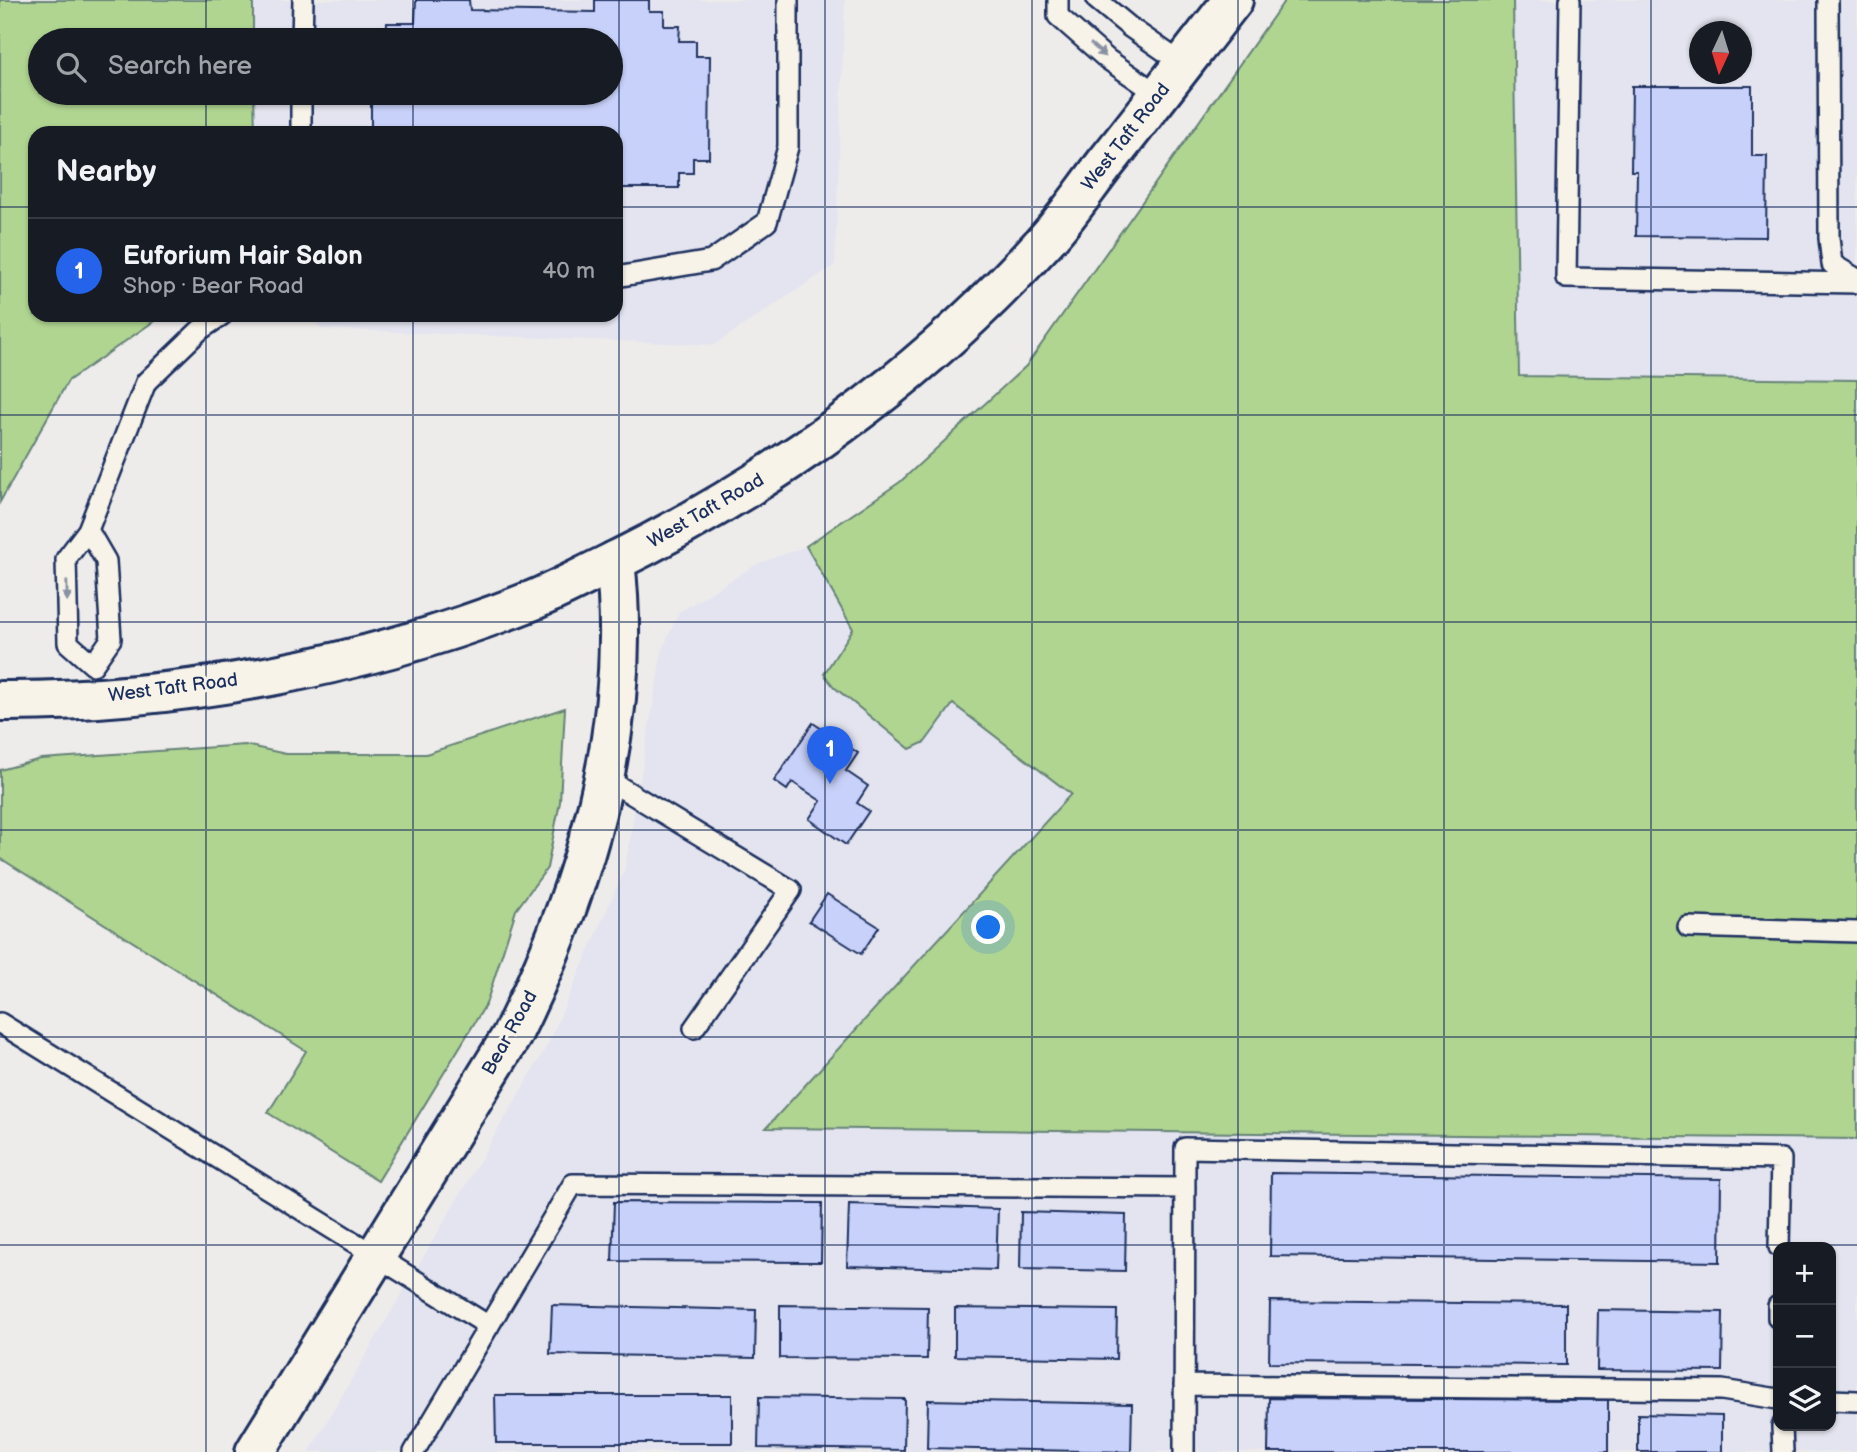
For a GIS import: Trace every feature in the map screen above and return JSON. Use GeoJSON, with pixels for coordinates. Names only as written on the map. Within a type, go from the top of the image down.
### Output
{"type":"FeatureCollection","features":[{"type":"Feature","properties":{"kind":"main road","name":"West Taft Road"},"geometry":{"type":"LineString","coordinates":[[0,701],[62,701],[93,682],[199,688],[337,662],[470,624],[535,600],[678,530],[771,473],[850,418],[947,339],[1046,239],[1233,0]]}},
{"type":"Feature","properties":{"kind":"main road","name":"Bear Road"},"geometry":{"type":"LineString","coordinates":[[255,1452],[512,1035],[542,974],[582,869],[605,778],[620,665],[615,561]]}},
{"type":"Feature","properties":{"kind":"lane"},"geometry":{"type":"LineString","coordinates":[[302,28],[303,0]]}},
{"type":"Feature","properties":{"kind":"lane"},"geometry":{"type":"LineString","coordinates":[[623,276],[710,261],[767,222],[788,147],[789,0]]}},
{"type":"Feature","properties":{"kind":"lane"},"geometry":{"type":"LineString","coordinates":[[1058,0],[1058,16],[1107,59],[1159,95]]}},
{"type":"Feature","properties":{"kind":"lane"},"geometry":{"type":"LineString","coordinates":[[1097,0],[1131,28],[1183,64]]}},
{"type":"Feature","properties":{"kind":"lane"},"geometry":{"type":"LineString","coordinates":[[1570,0],[1566,278],[1857,281]]}},
{"type":"Feature","properties":{"kind":"lane"},"geometry":{"type":"LineString","coordinates":[[1828,0],[1829,225],[1832,264],[1857,281]]}},
{"type":"Feature","properties":{"kind":"lane"},"geometry":{"type":"LineString","coordinates":[[301,105],[301,126]]}},
{"type":"Feature","properties":{"kind":"lane"},"geometry":{"type":"LineString","coordinates":[[93,682],[68,643],[66,559],[88,530],[146,382],[212,322]]}},
{"type":"Feature","properties":{"kind":"lane"},"geometry":{"type":"LineString","coordinates":[[88,530],[106,561],[111,639],[93,682]]}},
{"type":"Feature","properties":{"kind":"lane"},"geometry":{"type":"LineString","coordinates":[[605,778],[791,890],[694,1028]]}},
{"type":"Feature","properties":{"kind":"lane"},"geometry":{"type":"LineString","coordinates":[[1688,927],[1857,932]]}},
{"type":"Feature","properties":{"kind":"lane"},"geometry":{"type":"LineString","coordinates":[[0,1023],[489,1325]]}},
{"type":"Feature","properties":{"kind":"lane"},"geometry":{"type":"LineString","coordinates":[[1184,1452],[1185,1148],[1781,1159],[1779,1242]]}},
{"type":"Feature","properties":{"kind":"lane"},"geometry":{"type":"LineString","coordinates":[[414,1452],[573,1184],[1185,1188]]}},
{"type":"Feature","properties":{"kind":"lane"},"geometry":{"type":"LineString","coordinates":[[1184,1385],[1722,1390],[1773,1398]]}},
{"type":"Feature","properties":{"kind":"lane"},"geometry":{"type":"LineString","coordinates":[[1836,1400],[1857,1401]]}},
{"type":"Feature","properties":{"kind":"lane"},"geometry":{"type":"LineString","coordinates":[[1782,1431],[1783,1452]]}},
{"type":"Feature","properties":{"kind":"shaded area"},"geometry":{"type":"Polygon","coordinates":[[[253,0],[845,0],[835,265],[714,345],[321,329],[315,322],[623,322],[623,126],[255,126],[254,105],[623,105],[623,28],[253,28],[253,0]]]}},
{"type":"Feature","properties":{"kind":"shaded area"},"geometry":{"type":"Polygon","coordinates":[[[1513,0],[1857,0],[1857,380],[1519,376],[1513,0]]]}},
{"type":"Feature","properties":{"kind":"shaded area"},"geometry":{"type":"Polygon","coordinates":[[[806,546],[853,629],[836,653],[925,742],[953,704],[1071,793],[766,1127],[1857,1139],[1857,1452],[309,1452],[548,1044],[625,868],[662,650],[679,612],[757,564],[806,546]]]}},
{"type":"Feature","properties":{"kind":"green space"},"geometry":{"type":"Polygon","coordinates":[[[0,0],[253,0],[253,28],[28,28],[28,105],[254,105],[255,126],[28,126],[28,322],[153,322],[68,381],[0,502],[0,0]]]}},
{"type":"Feature","properties":{"kind":"green space"},"geometry":{"type":"Polygon","coordinates":[[[1285,0],[1513,0],[1519,376],[1857,380],[1857,1139],[766,1128],[1071,794],[953,704],[925,742],[910,749],[834,687],[824,674],[853,629],[806,546],[900,482],[1026,366],[1285,0]]]}},
{"type":"Feature","properties":{"kind":"green space"},"geometry":{"type":"Polygon","coordinates":[[[565,708],[560,802],[547,868],[516,910],[486,1004],[378,1181],[268,1113],[306,1051],[0,858],[0,770],[41,759],[245,745],[286,754],[426,754],[565,708]]]}},
{"type":"Feature","properties":{"kind":"building"},"geometry":{"type":"Polygon","coordinates":[[[416,0],[469,0],[470,10],[595,12],[595,0],[649,0],[649,11],[664,11],[664,26],[680,26],[679,41],[696,41],[696,56],[710,56],[709,158],[693,158],[693,173],[679,173],[679,188],[623,188],[623,126],[371,126],[371,105],[623,105],[623,28],[387,28],[387,23],[415,23],[416,0]]]}},
{"type":"Feature","properties":{"kind":"building"},"geometry":{"type":"Polygon","coordinates":[[[1632,86],[1752,86],[1752,156],[1767,156],[1766,237],[1636,236],[1637,171],[1631,171],[1632,86]]]}},
{"type":"Feature","properties":{"kind":"building"},"geometry":{"type":"Polygon","coordinates":[[[813,723],[858,753],[846,771],[868,786],[857,803],[869,811],[846,845],[809,819],[821,801],[792,782],[787,790],[774,781],[813,723]]]}},
{"type":"Feature","properties":{"kind":"building"},"geometry":{"type":"Polygon","coordinates":[[[827,894],[879,927],[861,954],[809,921],[827,894]]]}},
{"type":"Feature","properties":{"kind":"building"},"geometry":{"type":"Polygon","coordinates":[[[1271,1173],[1721,1179],[1720,1262],[1270,1256],[1271,1173]]]}},
{"type":"Feature","properties":{"kind":"building"},"geometry":{"type":"Polygon","coordinates":[[[614,1202],[822,1203],[821,1262],[612,1261],[614,1202]]]}},
{"type":"Feature","properties":{"kind":"building"},"geometry":{"type":"Polygon","coordinates":[[[849,1204],[998,1209],[996,1270],[847,1266],[849,1204]]]}},
{"type":"Feature","properties":{"kind":"building"},"geometry":{"type":"Polygon","coordinates":[[[1021,1212],[1126,1215],[1125,1271],[1020,1269],[1021,1212]]]}},
{"type":"Feature","properties":{"kind":"building"},"geometry":{"type":"Polygon","coordinates":[[[1270,1301],[1566,1304],[1566,1365],[1269,1363],[1270,1301]]]}},
{"type":"Feature","properties":{"kind":"building"},"geometry":{"type":"Polygon","coordinates":[[[552,1305],[756,1310],[755,1358],[550,1354],[552,1305]]]}},
{"type":"Feature","properties":{"kind":"building"},"geometry":{"type":"Polygon","coordinates":[[[780,1305],[928,1307],[927,1359],[780,1358],[780,1305]]]}},
{"type":"Feature","properties":{"kind":"building"},"geometry":{"type":"Polygon","coordinates":[[[955,1308],[1117,1310],[1116,1359],[955,1356],[955,1308]]]}},
{"type":"Feature","properties":{"kind":"building"},"geometry":{"type":"Polygon","coordinates":[[[1598,1310],[1723,1312],[1722,1371],[1597,1370],[1598,1310]]]}},
{"type":"Feature","properties":{"kind":"building"},"geometry":{"type":"Polygon","coordinates":[[[495,1395],[732,1395],[732,1443],[496,1443],[495,1395]]]}},
{"type":"Feature","properties":{"kind":"building"},"geometry":{"type":"Polygon","coordinates":[[[759,1397],[905,1399],[904,1450],[758,1448],[759,1397]]]}},
{"type":"Feature","properties":{"kind":"building"},"geometry":{"type":"Polygon","coordinates":[[[1269,1398],[1608,1400],[1608,1452],[1268,1452],[1269,1398]]]}},
{"type":"Feature","properties":{"kind":"building"},"geometry":{"type":"Polygon","coordinates":[[[928,1400],[1132,1404],[1131,1452],[927,1448],[928,1400]]]}},
{"type":"Feature","properties":{"kind":"building"},"geometry":{"type":"Polygon","coordinates":[[[1638,1414],[1722,1416],[1722,1452],[1638,1452],[1638,1414]]]}},
{"type":"Feature","properties":{"kind":"place","name":"Euforium Hair Salon"},"geometry":{"type":"Point","coordinates":[830,784]}}]}
